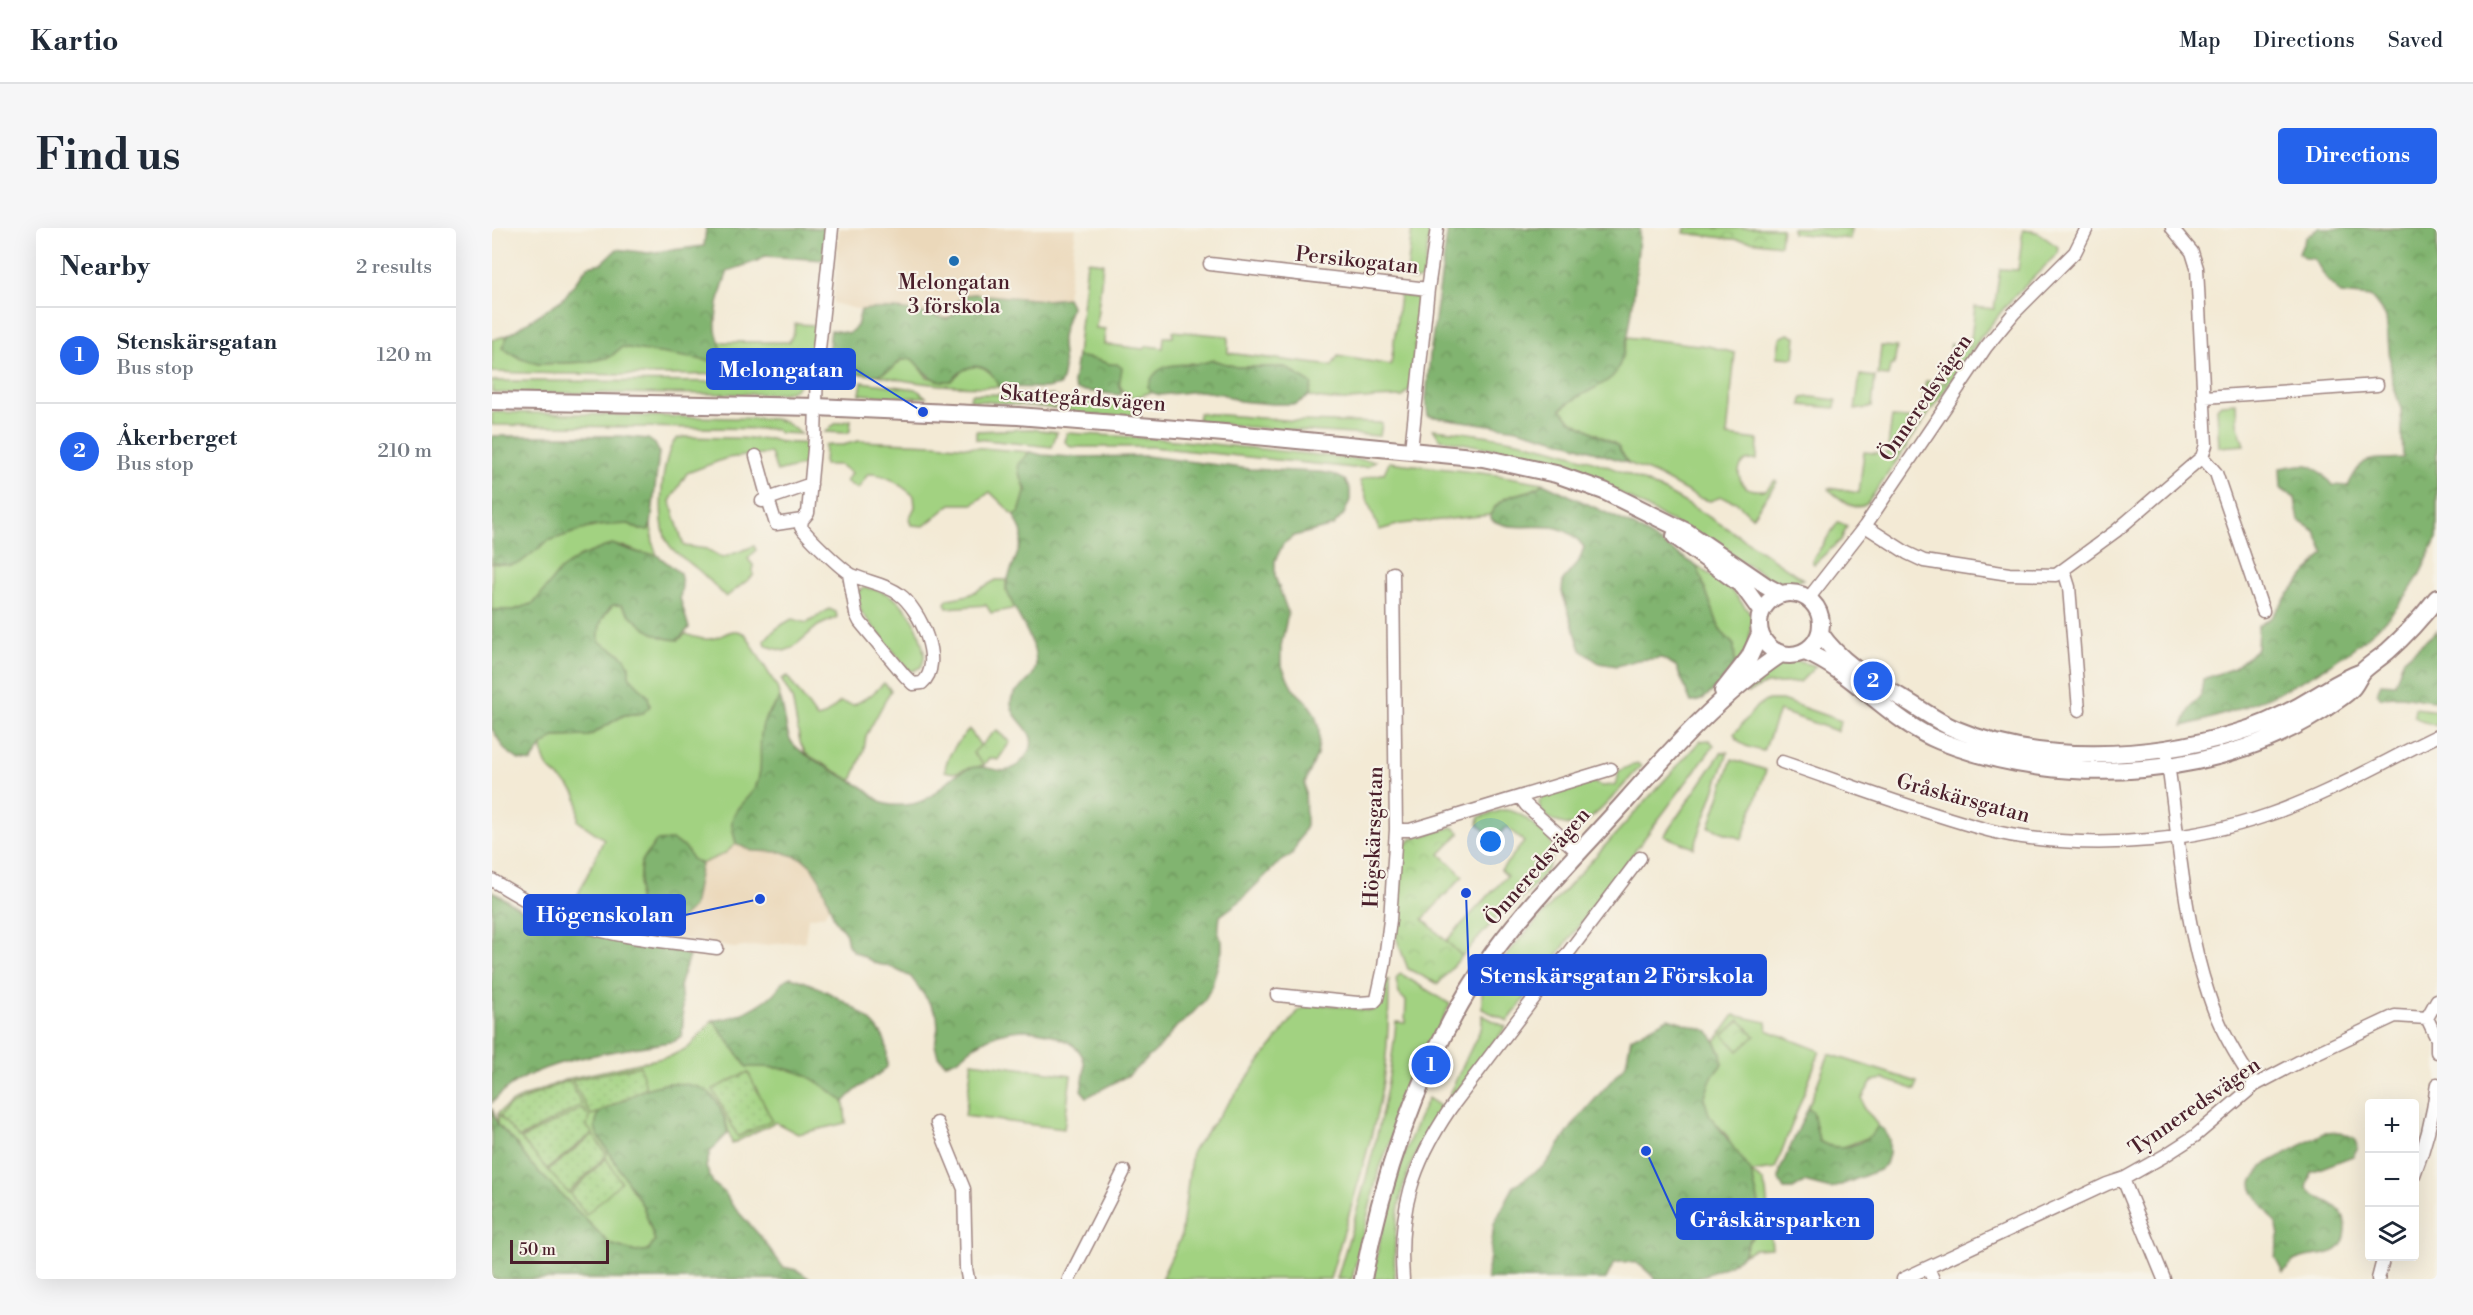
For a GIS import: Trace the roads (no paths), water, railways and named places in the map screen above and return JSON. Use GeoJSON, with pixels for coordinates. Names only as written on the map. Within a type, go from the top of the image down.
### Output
{"type":"FeatureCollection","features":[{"type":"Feature","properties":{"kind":"street"},"geometry":{"type":"LineString","coordinates":[[756,456],[765,500],[776,524],[802,520],[808,513],[811,484],[817,368],[832,228]]}},
{"type":"Feature","properties":{"kind":"street","name":"Persikogatan"},"geometry":{"type":"LineString","coordinates":[[1411,450],[1428,289],[1437,228]]}},
{"type":"Feature","properties":{"kind":"street","name":"Önneredsvägen"},"geometry":{"type":"LineString","coordinates":[[1808,599],[1865,526],[1986,347],[2014,314],[2075,252],[2087,228]]}},
{"type":"Feature","properties":{"kind":"street"},"geometry":{"type":"LineString","coordinates":[[1865,526],[1907,554],[1924,561],[2009,574],[2056,575],[2116,531],[2202,457],[2206,445],[2205,397],[2198,268],[2192,252],[2172,228]]}},
{"type":"Feature","properties":{"kind":"street","name":"Persikogatan"},"geometry":{"type":"LineString","coordinates":[[1210,264],[1428,289]]}},
{"type":"Feature","properties":{"kind":"street"},"geometry":{"type":"LineString","coordinates":[[2205,397],[2377,385]]}},
{"type":"Feature","properties":{"kind":"street","name":"Skattegårdsvägen"},"geometry":{"type":"LineString","coordinates":[[492,401],[816,407],[1048,418],[1483,458],[1556,474],[1604,491],[1704,543],[1781,594],[1796,594],[1808,599]]}},
{"type":"Feature","properties":{"kind":"street"},"geometry":{"type":"LineString","coordinates":[[2202,457],[2216,473],[2263,611]]}},
{"type":"Feature","properties":{"kind":"street"},"geometry":{"type":"LineString","coordinates":[[765,500],[811,484]]}},
{"type":"Feature","properties":{"kind":"street","name":"Skattegårdsvägen"},"geometry":{"type":"LineString","coordinates":[[1657,519],[1668,531],[1743,586],[1761,611]]}},
{"type":"Feature","properties":{"kind":"street"},"geometry":{"type":"LineString","coordinates":[[802,520],[803,530],[849,574],[886,586],[911,605],[921,621],[932,661],[932,671],[922,683],[914,684],[905,676],[861,622],[856,614],[849,574]]}},
{"type":"Feature","properties":{"kind":"street"},"geometry":{"type":"LineString","coordinates":[[2064,571],[2069,587],[2079,710]]}},
{"type":"Feature","properties":{"kind":"street","name":"Högskärsgatan"},"geometry":{"type":"LineString","coordinates":[[1277,994],[1325,1000],[1374,1002],[1380,990],[1386,949],[1396,830],[1393,573]]}},
{"type":"Feature","properties":{"kind":"street"},"geometry":{"type":"LineString","coordinates":[[1781,594],[1769,601],[1761,611],[1759,620],[1760,634],[1768,646],[1781,654],[1794,655],[1804,652],[1813,645],[1820,633],[1820,618],[1814,605],[1808,599]]}},
{"type":"Feature","properties":{"kind":"street"},"geometry":{"type":"LineString","coordinates":[[1804,652],[1827,663],[1892,712],[1939,741],[1998,759],[2084,772],[2119,771],[2168,766],[2221,754],[2294,727],[2352,689],[2362,672],[2402,638],[2437,598]]}},
{"type":"Feature","properties":{"kind":"street"},"geometry":{"type":"LineString","coordinates":[[1820,633],[1836,652],[1861,674],[1955,729],[2003,744],[2042,751],[2104,754],[2165,749],[2239,733],[2290,710],[2343,678],[2362,672]]}},
{"type":"Feature","properties":{"kind":"street","name":"Önneredsvägen"},"geometry":{"type":"LineString","coordinates":[[1363,1279],[1380,1203],[1412,1108],[1451,1021],[1482,970],[1507,934],[1687,736],[1749,658],[1760,634]]}},
{"type":"Feature","properties":{"kind":"street","name":"Önneredsvägen"},"geometry":{"type":"LineString","coordinates":[[1687,736],[1747,680],[1781,654]]}},
{"type":"Feature","properties":{"kind":"street","name":"Gråskärsgatan"},"geometry":{"type":"LineString","coordinates":[[1782,762],[1906,805],[1986,829],[2028,838],[2095,842],[2176,836],[2231,827],[2302,802],[2437,736]]}},
{"type":"Feature","properties":{"kind":"street"},"geometry":{"type":"LineString","coordinates":[[2165,749],[2193,940],[2209,998],[2234,1052],[2255,1085]]}},
{"type":"Feature","properties":{"kind":"street"},"geometry":{"type":"LineString","coordinates":[[1396,830],[1410,830],[1611,769]]}},
{"type":"Feature","properties":{"kind":"street"},"geometry":{"type":"LineString","coordinates":[[1520,797],[1579,853]]}},
{"type":"Feature","properties":{"kind":"street"},"geometry":{"type":"LineString","coordinates":[[1403,1279],[1401,1240],[1404,1219],[1409,1192],[1426,1145],[1450,1109],[1640,858]]}},
{"type":"Feature","properties":{"kind":"street"},"geometry":{"type":"LineString","coordinates":[[492,880],[529,903],[581,925],[621,934],[717,948]]}},
{"type":"Feature","properties":{"kind":"street"},"geometry":{"type":"LineString","coordinates":[[2437,1000],[2427,1018],[2437,1039],[2437,1053]]}},
{"type":"Feature","properties":{"kind":"street","name":"Tynneredsvägen"},"geometry":{"type":"LineString","coordinates":[[1903,1279],[1931,1273],[2107,1184],[2123,1179],[2195,1136],[2255,1085],[2314,1054],[2395,1016],[2427,1018]]}},
{"type":"Feature","properties":{"kind":"street"},"geometry":{"type":"LineString","coordinates":[[2419,1164],[2433,1115],[2437,1084]]}},
{"type":"Feature","properties":{"kind":"street"},"geometry":{"type":"LineString","coordinates":[[937,1123],[964,1189],[968,1279]]}},
{"type":"Feature","properties":{"kind":"street"},"geometry":{"type":"LineString","coordinates":[[1069,1279],[1124,1171]]}},
{"type":"Feature","properties":{"kind":"street"},"geometry":{"type":"LineString","coordinates":[[2123,1179],[2164,1279]]}},
{"type":"Feature","properties":{"kind":"street"},"geometry":{"type":"LineString","coordinates":[[2378,1279],[2383,1261]]}},
{"type":"Feature","properties":{"kind":"place","name":"Melongatan 3 förskola"},"geometry":{"type":"Point","coordinates":[954,261]}},
{"type":"Feature","properties":{"kind":"place","name":"Melongatan"},"geometry":{"type":"Point","coordinates":[923,412]}},
{"type":"Feature","properties":{"kind":"place","name":"Åkerberget"},"geometry":{"type":"Point","coordinates":[1873,681]}},
{"type":"Feature","properties":{"kind":"place","name":"Stenskärsgatan 2 Förskola"},"geometry":{"type":"Point","coordinates":[1466,893]}},
{"type":"Feature","properties":{"kind":"place","name":"Högenskolan"},"geometry":{"type":"Point","coordinates":[760,899]}},
{"type":"Feature","properties":{"kind":"place","name":"Stenskärsgatan"},"geometry":{"type":"Point","coordinates":[1431,1065]}},
{"type":"Feature","properties":{"kind":"place","name":"Gråskärsparken"},"geometry":{"type":"Point","coordinates":[1646,1151]}}]}
